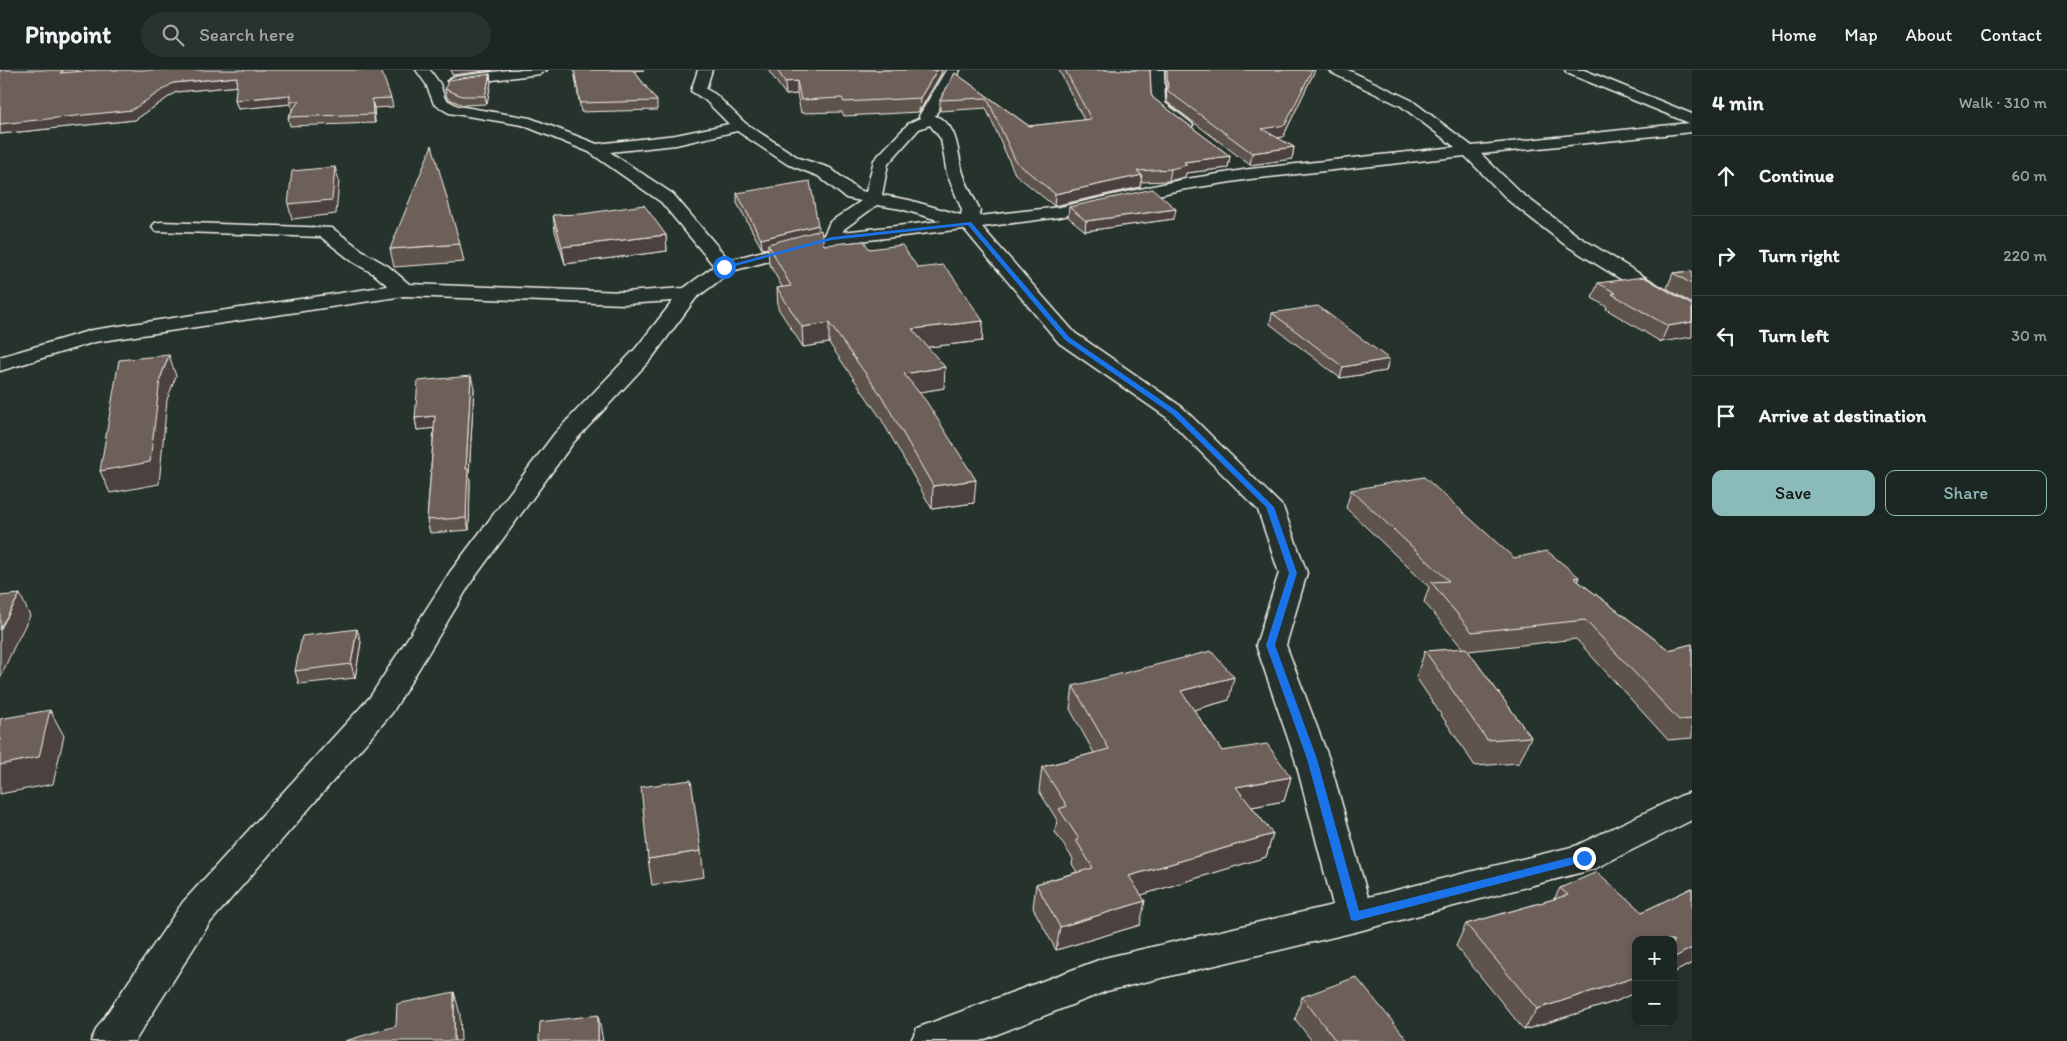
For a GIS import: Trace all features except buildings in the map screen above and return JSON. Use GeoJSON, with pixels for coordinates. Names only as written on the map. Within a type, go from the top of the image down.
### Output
{"type":"FeatureCollection","features":[{"type":"Feature","properties":{"kind":"street"},"geometry":{"type":"LineString","coordinates":[[540,70],[428,77],[439,101],[454,110],[524,121],[596,149],[639,181],[666,198],[724,267]]}},
{"type":"Feature","properties":{"kind":"street"},"geometry":{"type":"LineString","coordinates":[[929,120],[927,116],[953,70]]}},
{"type":"Feature","properties":{"kind":"street"},"geometry":{"type":"LineString","coordinates":[[1157,70],[1158,105],[1196,134]]}},
{"type":"Feature","properties":{"kind":"street"},"geometry":{"type":"LineString","coordinates":[[1336,70],[1406,103],[1468,150],[1515,198],[1571,240],[1692,315]]}},
{"type":"Feature","properties":{"kind":"street"},"geometry":{"type":"LineString","coordinates":[[1572,70],[1692,119]]}},
{"type":"Feature","properties":{"kind":"street"},"geometry":{"type":"LineString","coordinates":[[700,71],[698,91],[710,97],[740,126],[793,161],[824,172],[852,194],[903,204],[969,223],[1067,338],[1174,412],[1270,507],[1293,573],[1271,645],[1312,759],[1355,916]]}},
{"type":"Feature","properties":{"kind":"street"},"geometry":{"type":"LineString","coordinates":[[832,239],[836,226],[869,204],[873,199],[880,163],[914,126],[929,120],[935,121],[949,139],[955,174],[971,210],[969,223]]}},
{"type":"Feature","properties":{"kind":"street"},"geometry":{"type":"LineString","coordinates":[[596,149],[676,140],[740,126]]}},
{"type":"Feature","properties":{"kind":"street"},"geometry":{"type":"LineString","coordinates":[[112,1041],[196,912],[381,705],[465,570],[564,438],[644,353],[688,294],[724,267],[832,239],[1060,212],[1242,169],[1468,150],[1692,128]]}},
{"type":"Feature","properties":{"kind":"street"},"geometry":{"type":"LineString","coordinates":[[161,227],[326,232],[360,258],[381,270],[404,290]]}},
{"type":"Feature","properties":{"kind":"street"},"geometry":{"type":"LineString","coordinates":[[0,364],[92,336],[404,290],[624,298],[688,294]]}},
{"type":"Feature","properties":{"kind":"street"},"geometry":{"type":"LineString","coordinates":[[932,1041],[1104,975],[1355,916],[1584,858],[1692,805]]}},
{"type":"Feature","properties":{"kind":"route"},"geometry":{"type":"LineString","coordinates":[[724,267],[832,239],[969,223],[1067,338],[1174,412],[1270,507],[1293,573],[1271,645],[1312,759],[1355,916],[1584,858]]}}]}
